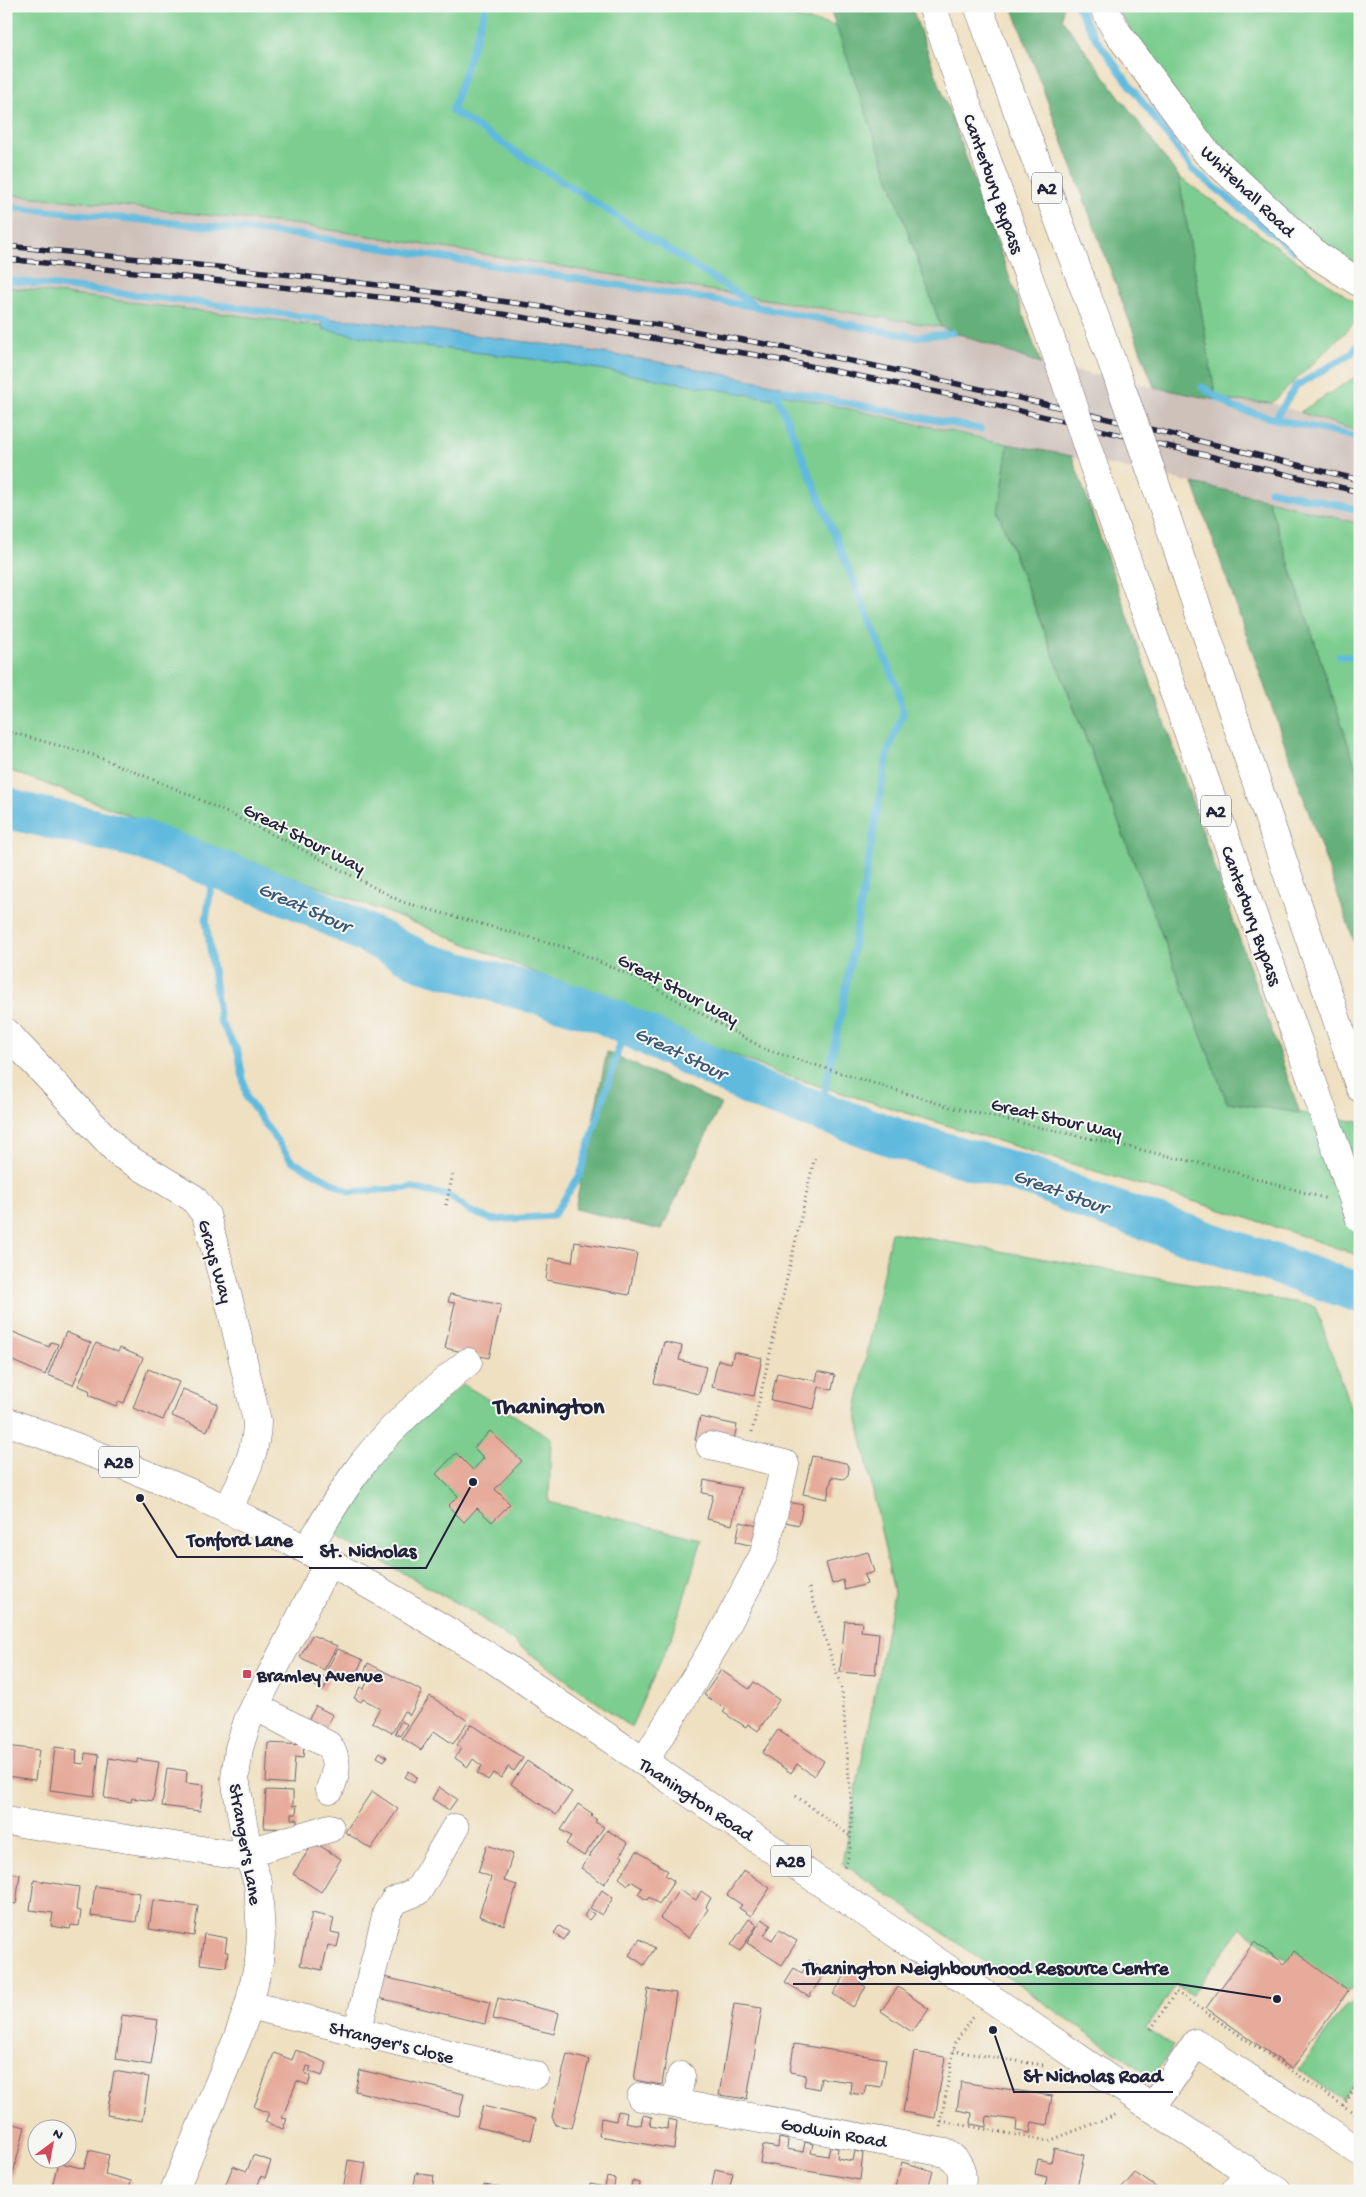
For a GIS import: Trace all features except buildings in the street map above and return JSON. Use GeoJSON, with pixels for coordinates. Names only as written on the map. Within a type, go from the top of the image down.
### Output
{"type":"FeatureCollection","features":[{"type":"Feature","properties":{"kind":"main road","name":"Canterbury Bypass"},"geometry":{"type":"LineString","coordinates":[[932,6],[1360,1219]]}},
{"type":"Feature","properties":{"kind":"main road","name":"A2"},"geometry":{"type":"LineString","coordinates":[[978,6],[1150,468],[1360,1088]]}},
{"type":"Feature","properties":{"kind":"main road","name":"Whitehall Road"},"geometry":{"type":"LineString","coordinates":[[1103,6],[1117,32],[1206,152],[1318,256],[1360,283]]}},
{"type":"Feature","properties":{"kind":"main road","name":"Grays Way"},"geometry":{"type":"LineString","coordinates":[[6,1032],[120,1154],[193,1198],[206,1215],[232,1312],[257,1421],[257,1440],[250,1462],[228,1510]]}},
{"type":"Feature","properties":{"kind":"main road","name":"Stranger's Lane"},"geometry":{"type":"LineString","coordinates":[[174,2191],[238,2037],[249,2005],[259,1961],[261,1935],[258,1883],[249,1854],[234,1778],[239,1748],[318,1556],[355,1474],[382,1441],[426,1396],[468,1362]]}},
{"type":"Feature","properties":{"kind":"main road","name":"A28"},"geometry":{"type":"LineString","coordinates":[[6,1421],[129,1466],[228,1510]]}},
{"type":"Feature","properties":{"kind":"main road"},"geometry":{"type":"LineString","coordinates":[[644,1762],[723,1632],[764,1554],[785,1464],[710,1446]]}},
{"type":"Feature","properties":{"kind":"main road","name":"Thanington Road"},"geometry":{"type":"LineString","coordinates":[[228,1510],[318,1556],[397,1600],[493,1659],[988,1994],[1152,2108],[1241,2181],[1277,2191]]}},
{"type":"Feature","properties":{"kind":"main road"},"geometry":{"type":"LineString","coordinates":[[256,1706],[328,1745],[334,1754],[337,1765],[330,1789]]}},
{"type":"Feature","properties":{"kind":"main road"},"geometry":{"type":"LineString","coordinates":[[6,1821],[249,1854],[330,1828]]}},
{"type":"Feature","properties":{"kind":"main road"},"geometry":{"type":"LineString","coordinates":[[357,2032],[387,1912],[394,1900],[418,1891],[455,1828]]}},
{"type":"Feature","properties":{"kind":"main road","name":"Stranger's Close"},"geometry":{"type":"LineString","coordinates":[[249,2005],[535,2075]]}},
{"type":"Feature","properties":{"kind":"main road"},"geometry":{"type":"LineString","coordinates":[[1152,2108],[1196,2042],[1360,2152]]}},
{"type":"Feature","properties":{"kind":"main road"},"geometry":{"type":"LineString","coordinates":[[676,2103],[681,2076]]}},
{"type":"Feature","properties":{"kind":"main road","name":"Godwin Road"},"geometry":{"type":"LineString","coordinates":[[641,2097],[936,2150],[946,2153],[957,2161],[963,2176],[960,2191]]}},
{"type":"Feature","properties":{"kind":"path","name":"Great Stour Way"},"geometry":{"type":"LineString","coordinates":[[6,731],[93,755],[186,793],[284,840],[402,902],[568,948],[643,981],[767,1050],[950,1107],[1213,1166],[1334,1202]]}},
{"type":"Feature","properties":{"kind":"path"},"geometry":{"type":"LineString","coordinates":[[747,1455],[814,1156]]}},
{"type":"Feature","properties":{"kind":"path"},"geometry":{"type":"LineString","coordinates":[[446,1205],[453,1173]]}},
{"type":"Feature","properties":{"kind":"path"},"geometry":{"type":"LineString","coordinates":[[809,1588],[842,1690],[850,1778],[851,1837],[847,1862],[830,1888]]}},
{"type":"Feature","properties":{"kind":"path"},"geometry":{"type":"LineString","coordinates":[[796,1796],[851,1837]]}},
{"type":"Feature","properties":{"kind":"path"},"geometry":{"type":"LineString","coordinates":[[936,2150],[952,2051],[955,2043],[988,1994]]}},
{"type":"Feature","properties":{"kind":"path"},"geometry":{"type":"LineString","coordinates":[[952,2051],[1045,2065]]}},
{"type":"Feature","properties":{"kind":"path"},"geometry":{"type":"LineString","coordinates":[[1285,2066],[1360,2118]]}},
{"type":"Feature","properties":{"kind":"path"},"geometry":{"type":"LineString","coordinates":[[1342,2106],[1360,2080]]}},
{"type":"Feature","properties":{"kind":"path"},"geometry":{"type":"LineString","coordinates":[[941,2120],[1049,2141],[1121,2112],[1114,2107]]}},
{"type":"Feature","properties":{"kind":"shaded area"},"geometry":{"type":"Polygon","coordinates":[[[6,194],[300,225],[941,327],[1041,364],[1216,400],[1272,403],[1360,432],[1360,524],[1193,483],[781,394],[448,341],[6,287],[6,194]]]}},
{"type":"Feature","properties":{"kind":"green space"},"geometry":{"type":"Polygon","coordinates":[[[6,6],[740,6],[836,26],[941,327],[300,225],[6,194],[6,6]]]}},
{"type":"Feature","properties":{"kind":"green space"},"geometry":{"type":"Polygon","coordinates":[[[829,6],[911,6],[1041,364],[941,327],[829,6]]]}},
{"type":"Feature","properties":{"kind":"green space"},"geometry":{"type":"Polygon","coordinates":[[[1012,6],[1063,6],[1062,19],[1179,177],[1216,400],[1154,387],[1012,6]]]}},
{"type":"Feature","properties":{"kind":"green space"},"geometry":{"type":"Polygon","coordinates":[[[1114,6],[1360,6],[1360,267],[1286,218],[1213,148],[1114,6]]]}},
{"type":"Feature","properties":{"kind":"green space"},"geometry":{"type":"Polygon","coordinates":[[[1179,177],[1360,306],[1360,318],[1272,403],[1216,400],[1179,177]]]}},
{"type":"Feature","properties":{"kind":"green space"},"geometry":{"type":"Polygon","coordinates":[[[6,287],[448,341],[781,394],[1008,444],[998,513],[1227,1102],[1360,1122],[1360,1256],[1270,1225],[780,1074],[420,925],[6,769],[6,287]]]}},
{"type":"Feature","properties":{"kind":"green space"},"geometry":{"type":"Polygon","coordinates":[[[1360,374],[1360,432],[1300,412],[1360,374]]]}},
{"type":"Feature","properties":{"kind":"green space"},"geometry":{"type":"Polygon","coordinates":[[[1008,444],[1072,456],[1300,1113],[1227,1102],[998,512],[1008,444]]]}},
{"type":"Feature","properties":{"kind":"green space"},"geometry":{"type":"Polygon","coordinates":[[[1193,483],[1268,500],[1360,780],[1360,958],[1193,483]]]}},
{"type":"Feature","properties":{"kind":"green space"},"geometry":{"type":"Polygon","coordinates":[[[1268,500],[1360,524],[1360,780],[1268,500]]]}},
{"type":"Feature","properties":{"kind":"green space"},"geometry":{"type":"Polygon","coordinates":[[[607,1052],[721,1104],[661,1230],[575,1209],[607,1052]]]}},
{"type":"Feature","properties":{"kind":"green space"},"geometry":{"type":"Polygon","coordinates":[[[891,1232],[1315,1306],[1360,1435],[1360,1986],[1336,1994],[1241,1928],[1192,1995],[1176,1985],[1146,2028],[1173,2046],[1153,2078],[842,1863],[894,1593],[856,1410],[891,1232]]]}},
{"type":"Feature","properties":{"kind":"green space"},"geometry":{"type":"Polygon","coordinates":[[[463,1384],[551,1438],[549,1502],[702,1539],[673,1634],[631,1727],[474,1613],[328,1531],[391,1444],[463,1384]]]}},
{"type":"Feature","properties":{"kind":"green space"},"geometry":{"type":"Polygon","coordinates":[[[1360,1999],[1360,2076],[1343,2100],[1299,2070],[1345,2007],[1360,1999]]]}},
{"type":"Feature","properties":{"kind":"water"},"geometry":{"type":"Polygon","coordinates":[[[321,319],[355,320],[566,347],[682,366],[782,386],[774,399],[563,363],[391,342],[323,329],[321,319]]]}},
{"type":"Feature","properties":{"kind":"waterway"},"geometry":{"type":"LineString","coordinates":[[486,6],[452,111],[755,305]]}},
{"type":"Feature","properties":{"kind":"waterway"},"geometry":{"type":"LineString","coordinates":[[1077,6],[1096,39],[1192,169],[1294,251]]}},
{"type":"Feature","properties":{"kind":"waterway"},"geometry":{"type":"LineString","coordinates":[[6,207],[298,235],[757,307],[915,337],[953,333]]}},
{"type":"Feature","properties":{"kind":"waterway"},"geometry":{"type":"LineString","coordinates":[[6,280],[197,302],[328,320]]}},
{"type":"Feature","properties":{"kind":"waterway"},"geometry":{"type":"LineString","coordinates":[[1360,341],[1351,354],[1296,386],[1275,419],[1360,438]]}},
{"type":"Feature","properties":{"kind":"waterway"},"geometry":{"type":"LineString","coordinates":[[1202,387],[1234,408],[1275,419]]}},
{"type":"Feature","properties":{"kind":"waterway"},"geometry":{"type":"LineString","coordinates":[[820,1112],[841,1015],[888,751],[903,715],[897,687],[777,395],[782,390],[980,429]]}},
{"type":"Feature","properties":{"kind":"waterway"},"geometry":{"type":"LineString","coordinates":[[1270,490],[1360,510]]}},
{"type":"Feature","properties":{"kind":"waterway"},"geometry":{"type":"LineString","coordinates":[[1339,656],[1360,658]]}},
{"type":"Feature","properties":{"kind":"waterway","name":"Great Stour"},"geometry":{"type":"LineString","coordinates":[[6,806],[16,811],[140,839],[298,900],[424,962],[599,1012],[761,1091],[905,1141],[1035,1178],[1088,1201],[1360,1293]]}},
{"type":"Feature","properties":{"kind":"waterway"},"geometry":{"type":"LineString","coordinates":[[214,868],[206,920],[220,1021],[238,1052],[247,1099],[291,1160],[350,1192],[412,1188],[449,1196],[470,1211],[493,1220],[553,1216],[580,1175],[626,1025]]}},
{"type":"Feature","properties":{"kind":"railway"},"geometry":{"type":"LineString","coordinates":[[6,246],[384,286],[573,311],[666,326],[911,374],[1360,480]]}},
{"type":"Feature","properties":{"kind":"railway"},"geometry":{"type":"LineString","coordinates":[[6,259],[428,302],[756,355],[966,398],[1360,492]]}},
{"type":"Feature","properties":{"kind":"place","name":"St. Nicholas"},"geometry":{"type":"Point","coordinates":[473,1482]}},
{"type":"Feature","properties":{"kind":"place","name":"Tonford Lane"},"geometry":{"type":"Point","coordinates":[140,1498]}},
{"type":"Feature","properties":{"kind":"place","name":"Bramley Avenue"},"geometry":{"type":"Point","coordinates":[247,1674]}},
{"type":"Feature","properties":{"kind":"place","name":"Thanington Neighbourhood Resource Centre"},"geometry":{"type":"Point","coordinates":[1277,1999]}},
{"type":"Feature","properties":{"kind":"place","name":"St Nicholas Road"},"geometry":{"type":"Point","coordinates":[993,2030]}},
{"type":"Feature","properties":{"kind":"district","name":"Thanington"},"geometry":{"type":"Point","coordinates":[549,1405]}}]}
